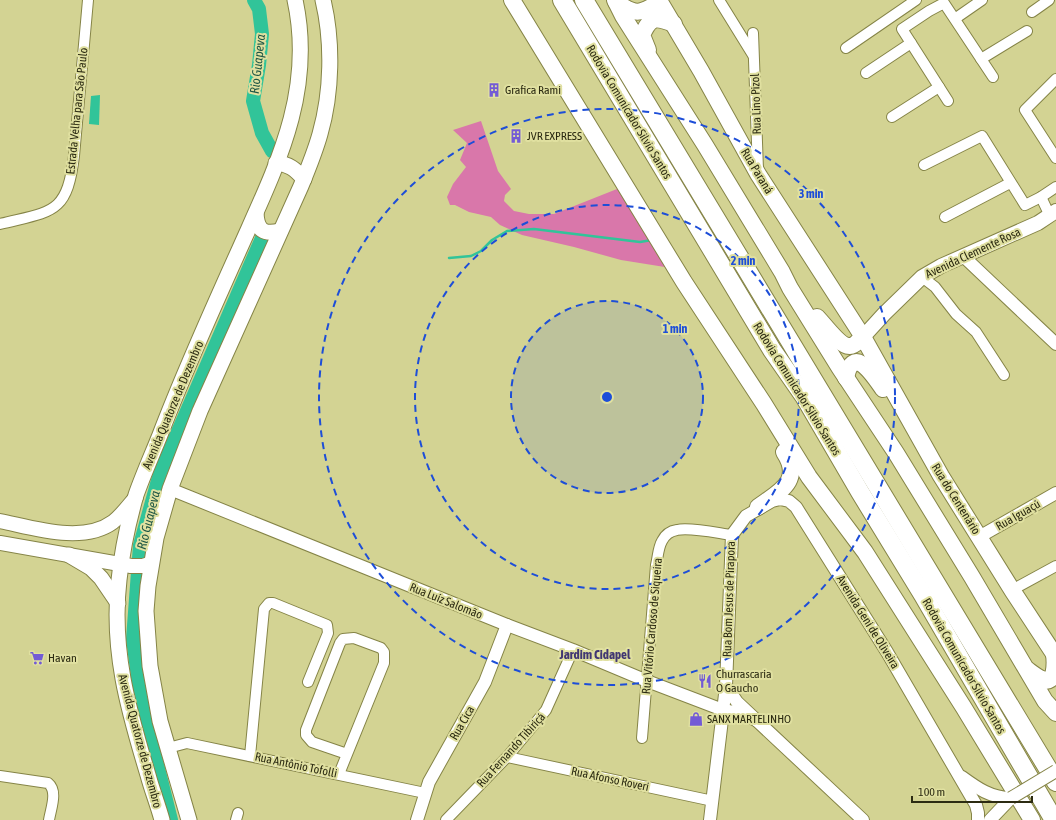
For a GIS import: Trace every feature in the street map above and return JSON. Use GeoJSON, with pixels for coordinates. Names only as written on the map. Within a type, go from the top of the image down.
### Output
{"type":"FeatureCollection","features":[{"type":"Feature","properties":{"kind":"highway"},"geometry":{"type":"LineString","coordinates":[[512,0],[684,282],[764,404],[809,477],[865,552],[964,708],[1032,820]]}},
{"type":"Feature","properties":{"kind":"highway","name":"Rodovia Comunicador Silvio Santos"},"geometry":{"type":"LineString","coordinates":[[562,0],[772,350],[804,396],[860,492],[923,595],[1054,820]]}},
{"type":"Feature","properties":{"kind":"highway","name":"Rodovia Comunicador Silvio Santos"},"geometry":{"type":"LineString","coordinates":[[584,0],[1056,782]]}},
{"type":"Feature","properties":{"kind":"highway"},"geometry":{"type":"LineString","coordinates":[[616,1],[632,12],[643,12]]}},
{"type":"Feature","properties":{"kind":"highway"},"geometry":{"type":"LineString","coordinates":[[616,1],[623,16],[705,145],[782,272],[790,288],[846,378],[896,453],[1028,670],[1045,701],[1056,713]]}},
{"type":"Feature","properties":{"kind":"highway"},"geometry":{"type":"LineString","coordinates":[[656,68],[637,23],[643,12],[659,1]]}},
{"type":"Feature","properties":{"kind":"highway","name":"Rua Paraná"},"geometry":{"type":"LineString","coordinates":[[659,1],[674,24],[758,174],[863,337]]}},
{"type":"Feature","properties":{"kind":"highway"},"geometry":{"type":"LineString","coordinates":[[642,35],[649,23],[654,19],[660,19],[674,24]]}},
{"type":"Feature","properties":{"kind":"highway"},"geometry":{"type":"LineString","coordinates":[[782,272],[794,284],[813,312],[844,345],[854,345],[863,337]]}},
{"type":"Feature","properties":{"kind":"highway","name":"Rua do Centenário"},"geometry":{"type":"LineString","coordinates":[[863,337],[916,434],[1012,590],[1056,654]]}},
{"type":"Feature","properties":{"kind":"highway"},"geometry":{"type":"LineString","coordinates":[[846,378],[851,364],[855,362],[859,363],[866,368],[878,381],[916,434]]}},
{"type":"Feature","properties":{"kind":"highway"},"geometry":{"type":"LineString","coordinates":[[758,507],[781,491],[790,480],[793,470],[790,461],[765,421],[764,404]]}},
{"type":"Feature","properties":{"kind":"highway"},"geometry":{"type":"LineString","coordinates":[[1028,670],[1043,680],[1048,680],[1053,677],[1056,672],[1056,654]]}},
{"type":"Feature","properties":{"kind":"main road","name":"Avenida Quatorze de Dezembro"},"geometry":{"type":"LineString","coordinates":[[189,820],[160,721],[150,666],[146,611],[137,565],[124,544],[136,496],[172,402],[256,213],[290,127],[296,102],[301,54],[296,0]]}},
{"type":"Feature","properties":{"kind":"main road","name":"Avenida Quatorze de Dezembro"},"geometry":{"type":"LineString","coordinates":[[162,820],[137,740],[121,674],[117,644],[118,603],[137,565],[156,536],[170,490],[200,411],[314,155],[326,108],[329,78],[328,35],[323,0]]}},
{"type":"Feature","properties":{"kind":"main road"},"geometry":{"type":"LineString","coordinates":[[276,164],[284,164],[292,167],[304,179]]}},
{"type":"Feature","properties":{"kind":"main road"},"geometry":{"type":"LineString","coordinates":[[256,213],[257,225],[260,229],[268,233],[280,232]]}},
{"type":"Feature","properties":{"kind":"main road","name":"Avenida Clemente Rosa"},"geometry":{"type":"LineString","coordinates":[[863,337],[922,277],[941,266],[1014,234],[1053,213]]}},
{"type":"Feature","properties":{"kind":"main road"},"geometry":{"type":"LineString","coordinates":[[0,521],[66,533],[87,533],[102,528],[113,521],[136,496]]}},
{"type":"Feature","properties":{"kind":"main road"},"geometry":{"type":"LineString","coordinates":[[45,530],[52,536],[53,542],[47,551]]}},
{"type":"Feature","properties":{"kind":"main road"},"geometry":{"type":"LineString","coordinates":[[0,542],[69,555],[137,565]]}},
{"type":"Feature","properties":{"kind":"main road"},"geometry":{"type":"LineString","coordinates":[[69,555],[91,568],[101,578],[118,603]]}},
{"type":"Feature","properties":{"kind":"street","name":"Estrada Velha para São Paulo"},"geometry":{"type":"LineString","coordinates":[[0,224],[43,214],[54,208],[62,200],[67,189],[72,174],[88,0]]}},
{"type":"Feature","properties":{"kind":"street"},"geometry":{"type":"LineString","coordinates":[[719,0],[754,56]]}},
{"type":"Feature","properties":{"kind":"street"},"geometry":{"type":"LineString","coordinates":[[846,48],[916,0]]}},
{"type":"Feature","properties":{"kind":"street"},"geometry":{"type":"LineString","coordinates":[[921,0],[928,11]]}},
{"type":"Feature","properties":{"kind":"street"},"geometry":{"type":"LineString","coordinates":[[956,18],[982,0]]}},
{"type":"Feature","properties":{"kind":"street"},"geometry":{"type":"LineString","coordinates":[[1032,12],[1049,0]]}},
{"type":"Feature","properties":{"kind":"street"},"geometry":{"type":"LineString","coordinates":[[948,101],[902,29],[928,11],[944,3],[956,18],[993,77]]}},
{"type":"Feature","properties":{"kind":"street"},"geometry":{"type":"LineString","coordinates":[[907,6],[915,20]]}},
{"type":"Feature","properties":{"kind":"street"},"geometry":{"type":"LineString","coordinates":[[981,59],[1027,31]]}},
{"type":"Feature","properties":{"kind":"street","name":"Rua Lino Pizol"},"geometry":{"type":"LineString","coordinates":[[753,33],[758,174]]}},
{"type":"Feature","properties":{"kind":"street"},"geometry":{"type":"LineString","coordinates":[[866,73],[911,43]]}},
{"type":"Feature","properties":{"kind":"street"},"geometry":{"type":"LineString","coordinates":[[1055,152],[1025,110],[1056,79]]}},
{"type":"Feature","properties":{"kind":"street"},"geometry":{"type":"LineString","coordinates":[[892,117],[939,87]]}},
{"type":"Feature","properties":{"kind":"street"},"geometry":{"type":"LineString","coordinates":[[924,165],[982,136],[1024,205],[1055,190]]}},
{"type":"Feature","properties":{"kind":"street"},"geometry":{"type":"LineString","coordinates":[[945,217],[1010,182]]}},
{"type":"Feature","properties":{"kind":"street"},"geometry":{"type":"LineString","coordinates":[[1041,197],[1053,213]]}},
{"type":"Feature","properties":{"kind":"street"},"geometry":{"type":"LineString","coordinates":[[963,256],[1056,344]]}},
{"type":"Feature","properties":{"kind":"street"},"geometry":{"type":"LineString","coordinates":[[922,277],[935,287],[956,314],[976,332],[1004,375]]}},
{"type":"Feature","properties":{"kind":"street","name":"Rua Luíz Salomão"},"geometry":{"type":"LineString","coordinates":[[170,490],[573,650],[647,681],[723,710],[743,714],[760,722]]}},
{"type":"Feature","properties":{"kind":"street","name":"Rua Iguaçú"},"geometry":{"type":"LineString","coordinates":[[979,537],[1056,493]]}},
{"type":"Feature","properties":{"kind":"street","name":"Avenida Geni de Oliveira"},"geometry":{"type":"LineString","coordinates":[[758,507],[780,499],[789,501],[796,507],[887,652],[959,775],[976,805],[978,820]]}},
{"type":"Feature","properties":{"kind":"street","name":"Rua Bom Jesus de Pirapora"},"geometry":{"type":"LineString","coordinates":[[710,820],[726,686],[732,534],[740,522],[758,507]]}},
{"type":"Feature","properties":{"kind":"street","name":"Rua Vitório Cardoso de Siqueira"},"geometry":{"type":"LineString","coordinates":[[642,738],[656,564],[660,546],[668,533],[676,530],[684,529],[732,534]]}},
{"type":"Feature","properties":{"kind":"street"},"geometry":{"type":"LineString","coordinates":[[1012,590],[1056,566]]}},
{"type":"Feature","properties":{"kind":"street"},"geometry":{"type":"LineString","coordinates":[[250,756],[264,609],[270,603],[327,625],[328,633],[308,682]]}},
{"type":"Feature","properties":{"kind":"street","name":"Rua Cica"},"geometry":{"type":"LineString","coordinates":[[417,820],[425,793],[445,751],[485,682],[507,625]]}},
{"type":"Feature","properties":{"kind":"street"},"geometry":{"type":"LineString","coordinates":[[339,774],[384,663],[385,658],[384,652],[381,648],[354,638],[343,639],[340,643],[306,730],[306,735],[312,742],[347,754]]}},
{"type":"Feature","properties":{"kind":"street","name":"Rua Fernando Tibiriçá"},"geometry":{"type":"LineString","coordinates":[[446,820],[507,757],[546,710],[573,650]]}},
{"type":"Feature","properties":{"kind":"street"},"geometry":{"type":"LineString","coordinates":[[726,686],[737,702],[863,820]]}},
{"type":"Feature","properties":{"kind":"street","name":"Rua Antônio Tofolli"},"geometry":{"type":"LineString","coordinates":[[168,748],[187,742],[425,793]]}},
{"type":"Feature","properties":{"kind":"street","name":"Rua Afonso Roveri"},"geometry":{"type":"LineString","coordinates":[[507,757],[713,801]]}},
{"type":"Feature","properties":{"kind":"street"},"geometry":{"type":"LineString","coordinates":[[991,820],[1010,798],[1056,771]]}},
{"type":"Feature","properties":{"kind":"street"},"geometry":{"type":"LineString","coordinates":[[959,775],[988,794],[1003,798],[1010,798]]}},
{"type":"Feature","properties":{"kind":"street"},"geometry":{"type":"LineString","coordinates":[[0,776],[48,782],[53,791],[49,820]]}},
{"type":"Feature","properties":{"kind":"shaded area"},"geometry":{"type":"Polygon","coordinates":[[[100,95],[99,125],[89,124],[91,96],[100,95]]]}},
{"type":"Feature","properties":{"kind":"shaded area"},"geometry":{"type":"Polygon","coordinates":[[[481,121],[498,171],[511,189],[505,195],[504,201],[514,211],[529,214],[554,214],[617,189],[671,268],[621,260],[522,235],[500,225],[491,217],[469,212],[455,205],[450,205],[447,197],[453,184],[466,167],[460,160],[467,143],[453,130],[481,121]]]}},
{"type":"Feature","properties":{"kind":"waterway","name":"Rio Guapeva"},"geometry":{"type":"LineString","coordinates":[[254,0],[259,9],[262,34],[253,101],[262,133],[272,151]]}},
{"type":"Feature","properties":{"kind":"waterway"},"geometry":{"type":"LineString","coordinates":[[449,258],[471,256],[481,251],[492,240],[507,231],[534,229],[640,242],[652,240]]}},
{"type":"Feature","properties":{"kind":"waterway","name":"Rio Guapeva"},"geometry":{"type":"LineString","coordinates":[[171,820],[141,700],[133,639],[140,545],[160,473],[262,238]]}},
{"type":"Feature","properties":{"kind":"waterway","name":"Rio Guapeva"},"geometry":{"type":"LineString","coordinates":[[254,258],[262,258]]}},
{"type":"Feature","properties":{"kind":"place","name":"Grafica Rami"},"geometry":{"type":"Point","coordinates":[494,90]}},
{"type":"Feature","properties":{"kind":"place","name":"JVR EXPRESS"},"geometry":{"type":"Point","coordinates":[516,136]}},
{"type":"Feature","properties":{"kind":"place","name":"Havan"},"geometry":{"type":"Point","coordinates":[37,658]}},
{"type":"Feature","properties":{"kind":"place","name":"Churrascaria O Gaucho"},"geometry":{"type":"Point","coordinates":[705,681]}},
{"type":"Feature","properties":{"kind":"place","name":"SANX MARTELINHO"},"geometry":{"type":"Point","coordinates":[696,719]}},
{"type":"Feature","properties":{"kind":"district","name":"Jardim Cidapel"},"geometry":{"type":"Point","coordinates":[595,654]}}]}
